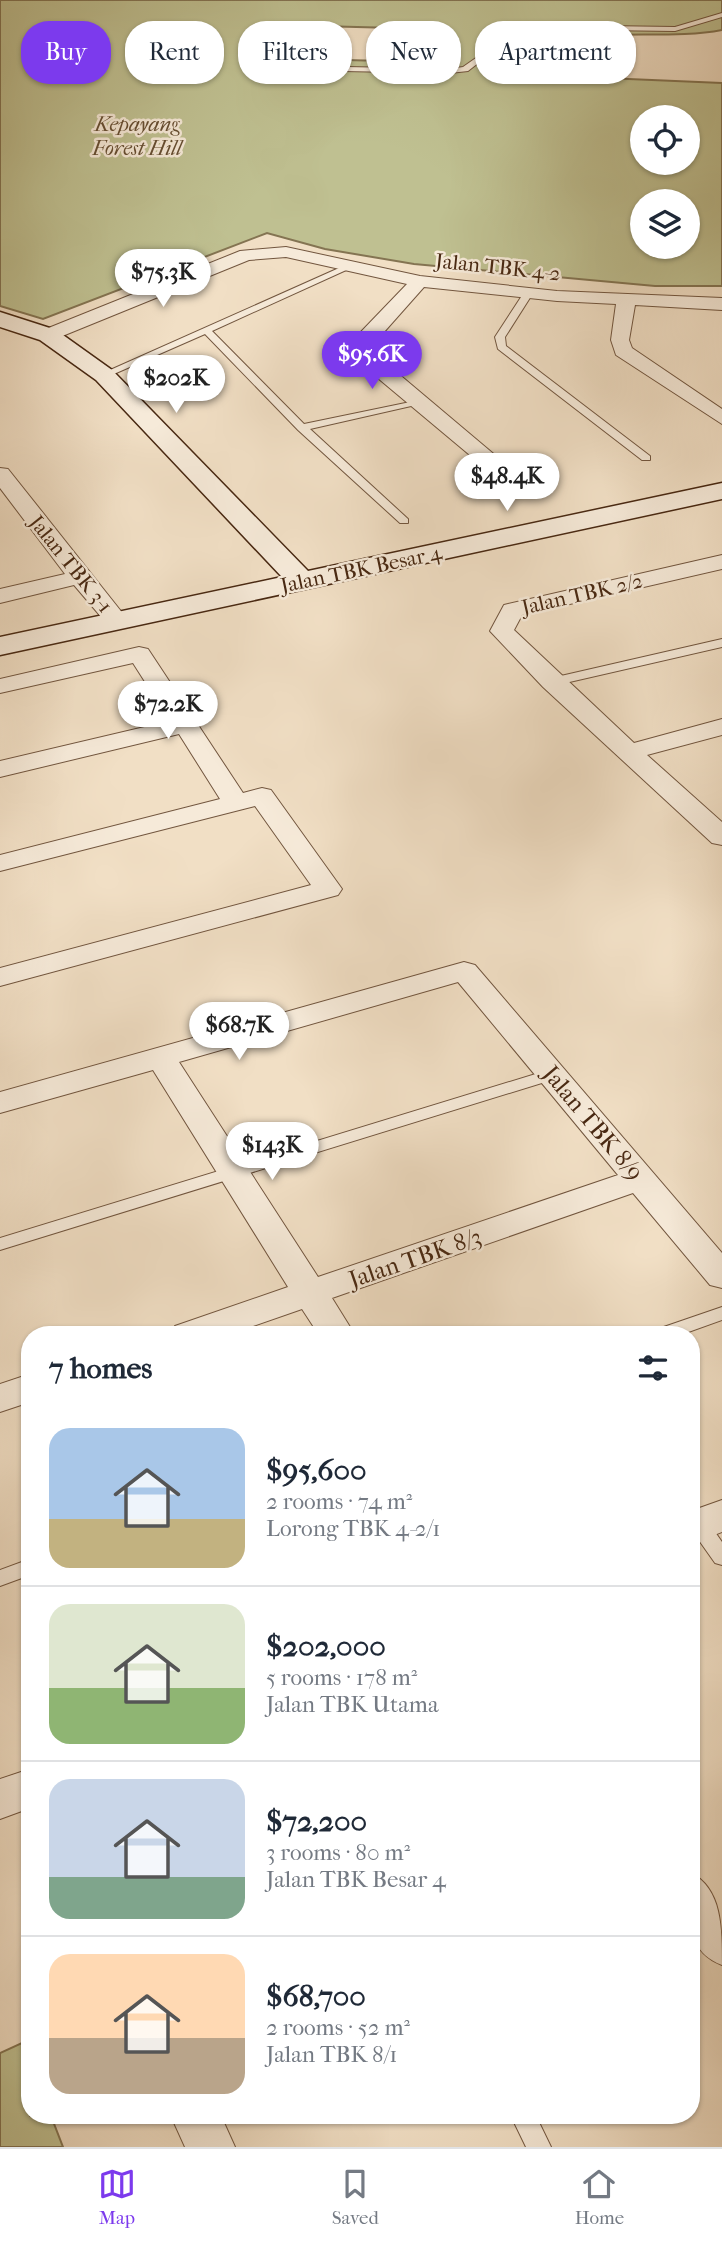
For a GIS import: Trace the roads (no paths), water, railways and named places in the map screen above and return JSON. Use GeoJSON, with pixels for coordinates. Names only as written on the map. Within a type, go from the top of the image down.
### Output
{"type":"FeatureCollection","features":[{"type":"Feature","properties":{"kind":"street","name":"Jalan TBK 4-2"},"geometry":{"type":"LineString","coordinates":[[48,335],[246,255],[272,250],[420,281],[626,302],[722,305]]}},
{"type":"Feature","properties":{"kind":"street"},"geometry":{"type":"LineString","coordinates":[[420,281],[359,349],[362,355],[416,402],[510,477]]}},
{"type":"Feature","properties":{"kind":"street"},"geometry":{"type":"LineString","coordinates":[[626,302],[620,340],[623,351],[722,418]]}},
{"type":"Feature","properties":{"kind":"street"},"geometry":{"type":"LineString","coordinates":[[0,319],[48,335],[104,375],[303,582]]}},
{"type":"Feature","properties":{"kind":"street","name":"Jalan TBK 3-1"},"geometry":{"type":"LineString","coordinates":[[0,474],[79,578],[116,620]]}},
{"type":"Feature","properties":{"kind":"street","name":"Jalan TBK Besar 4"},"geometry":{"type":"LineString","coordinates":[[0,646],[722,491]]}},
{"type":"Feature","properties":{"kind":"street","name":"Jalan TBK 2/2"},"geometry":{"type":"LineString","coordinates":[[722,562],[512,610],[502,631],[552,682],[722,837]]}},
{"type":"Feature","properties":{"kind":"street"},"geometry":{"type":"LineString","coordinates":[[0,596],[79,578]]}},
{"type":"Feature","properties":{"kind":"street"},"geometry":{"type":"LineString","coordinates":[[0,686],[139,654],[236,802]]}},
{"type":"Feature","properties":{"kind":"street"},"geometry":{"type":"LineString","coordinates":[[0,769],[185,725]]}},
{"type":"Feature","properties":{"kind":"street"},"geometry":{"type":"LineString","coordinates":[[629,751],[722,727]]}},
{"type":"Feature","properties":{"kind":"street"},"geometry":{"type":"LineString","coordinates":[[0,863],[262,796],[328,889],[0,977]]}},
{"type":"Feature","properties":{"kind":"street","name":"Jalan TBK 8/9"},"geometry":{"type":"LineString","coordinates":[[161,1058],[464,971],[722,1276]]}},
{"type":"Feature","properties":{"kind":"street"},"geometry":{"type":"LineString","coordinates":[[0,1103],[161,1058],[331,1326]]}},
{"type":"Feature","properties":{"kind":"street","name":"Jalan TBK 8/3"},"geometry":{"type":"LineString","coordinates":[[215,1326],[640,1179]]}},
{"type":"Feature","properties":{"kind":"street"},"geometry":{"type":"LineString","coordinates":[[0,1398],[21,1391]]}},
{"type":"Feature","properties":{"kind":"street"},"geometry":{"type":"LineString","coordinates":[[0,1800],[21,1792]]}},
{"type":"Feature","properties":{"kind":"street"},"geometry":{"type":"LineString","coordinates":[[700,1908],[722,1943]]}},
{"type":"Feature","properties":{"kind":"street"},"geometry":{"type":"LineString","coordinates":[[200,2124],[210,2147]]}},
{"type":"Feature","properties":{"kind":"lane"},"geometry":{"type":"LineString","coordinates":[[352,69],[465,69],[498,46],[530,37],[603,28],[676,29],[722,15]]}},
{"type":"Feature","properties":{"kind":"lane"},"geometry":{"type":"LineString","coordinates":[[104,375],[351,266]]}},
{"type":"Feature","properties":{"kind":"lane"},"geometry":{"type":"LineString","coordinates":[[528,293],[500,337],[501,347],[646,458]]}},
{"type":"Feature","properties":{"kind":"lane"},"geometry":{"type":"LineString","coordinates":[[206,330],[302,428],[404,520]]}},
{"type":"Feature","properties":{"kind":"lane"},"geometry":{"type":"LineString","coordinates":[[302,428],[416,402]]}},
{"type":"Feature","properties":{"kind":"lane"},"geometry":{"type":"LineString","coordinates":[[552,682],[722,643]]}},
{"type":"Feature","properties":{"kind":"lane"},"geometry":{"type":"LineString","coordinates":[[0,1244],[552,1074]]}},
{"type":"Feature","properties":{"kind":"lane"},"geometry":{"type":"LineString","coordinates":[[686,1326],[722,1313]]}},
{"type":"Feature","properties":{"kind":"lane"},"geometry":{"type":"LineString","coordinates":[[704,1523],[722,1557]]}},
{"type":"Feature","properties":{"kind":"lane"},"geometry":{"type":"LineString","coordinates":[[0,1578],[21,1570]]}},
{"type":"Feature","properties":{"kind":"lane"},"geometry":{"type":"LineString","coordinates":[[527,2124],[539,2147]]}},
{"type":"Feature","properties":{"kind":"park label","name":"Kepayang Forest Hill"},"geometry":{"type":"Point","coordinates":[137,136]}}]}
